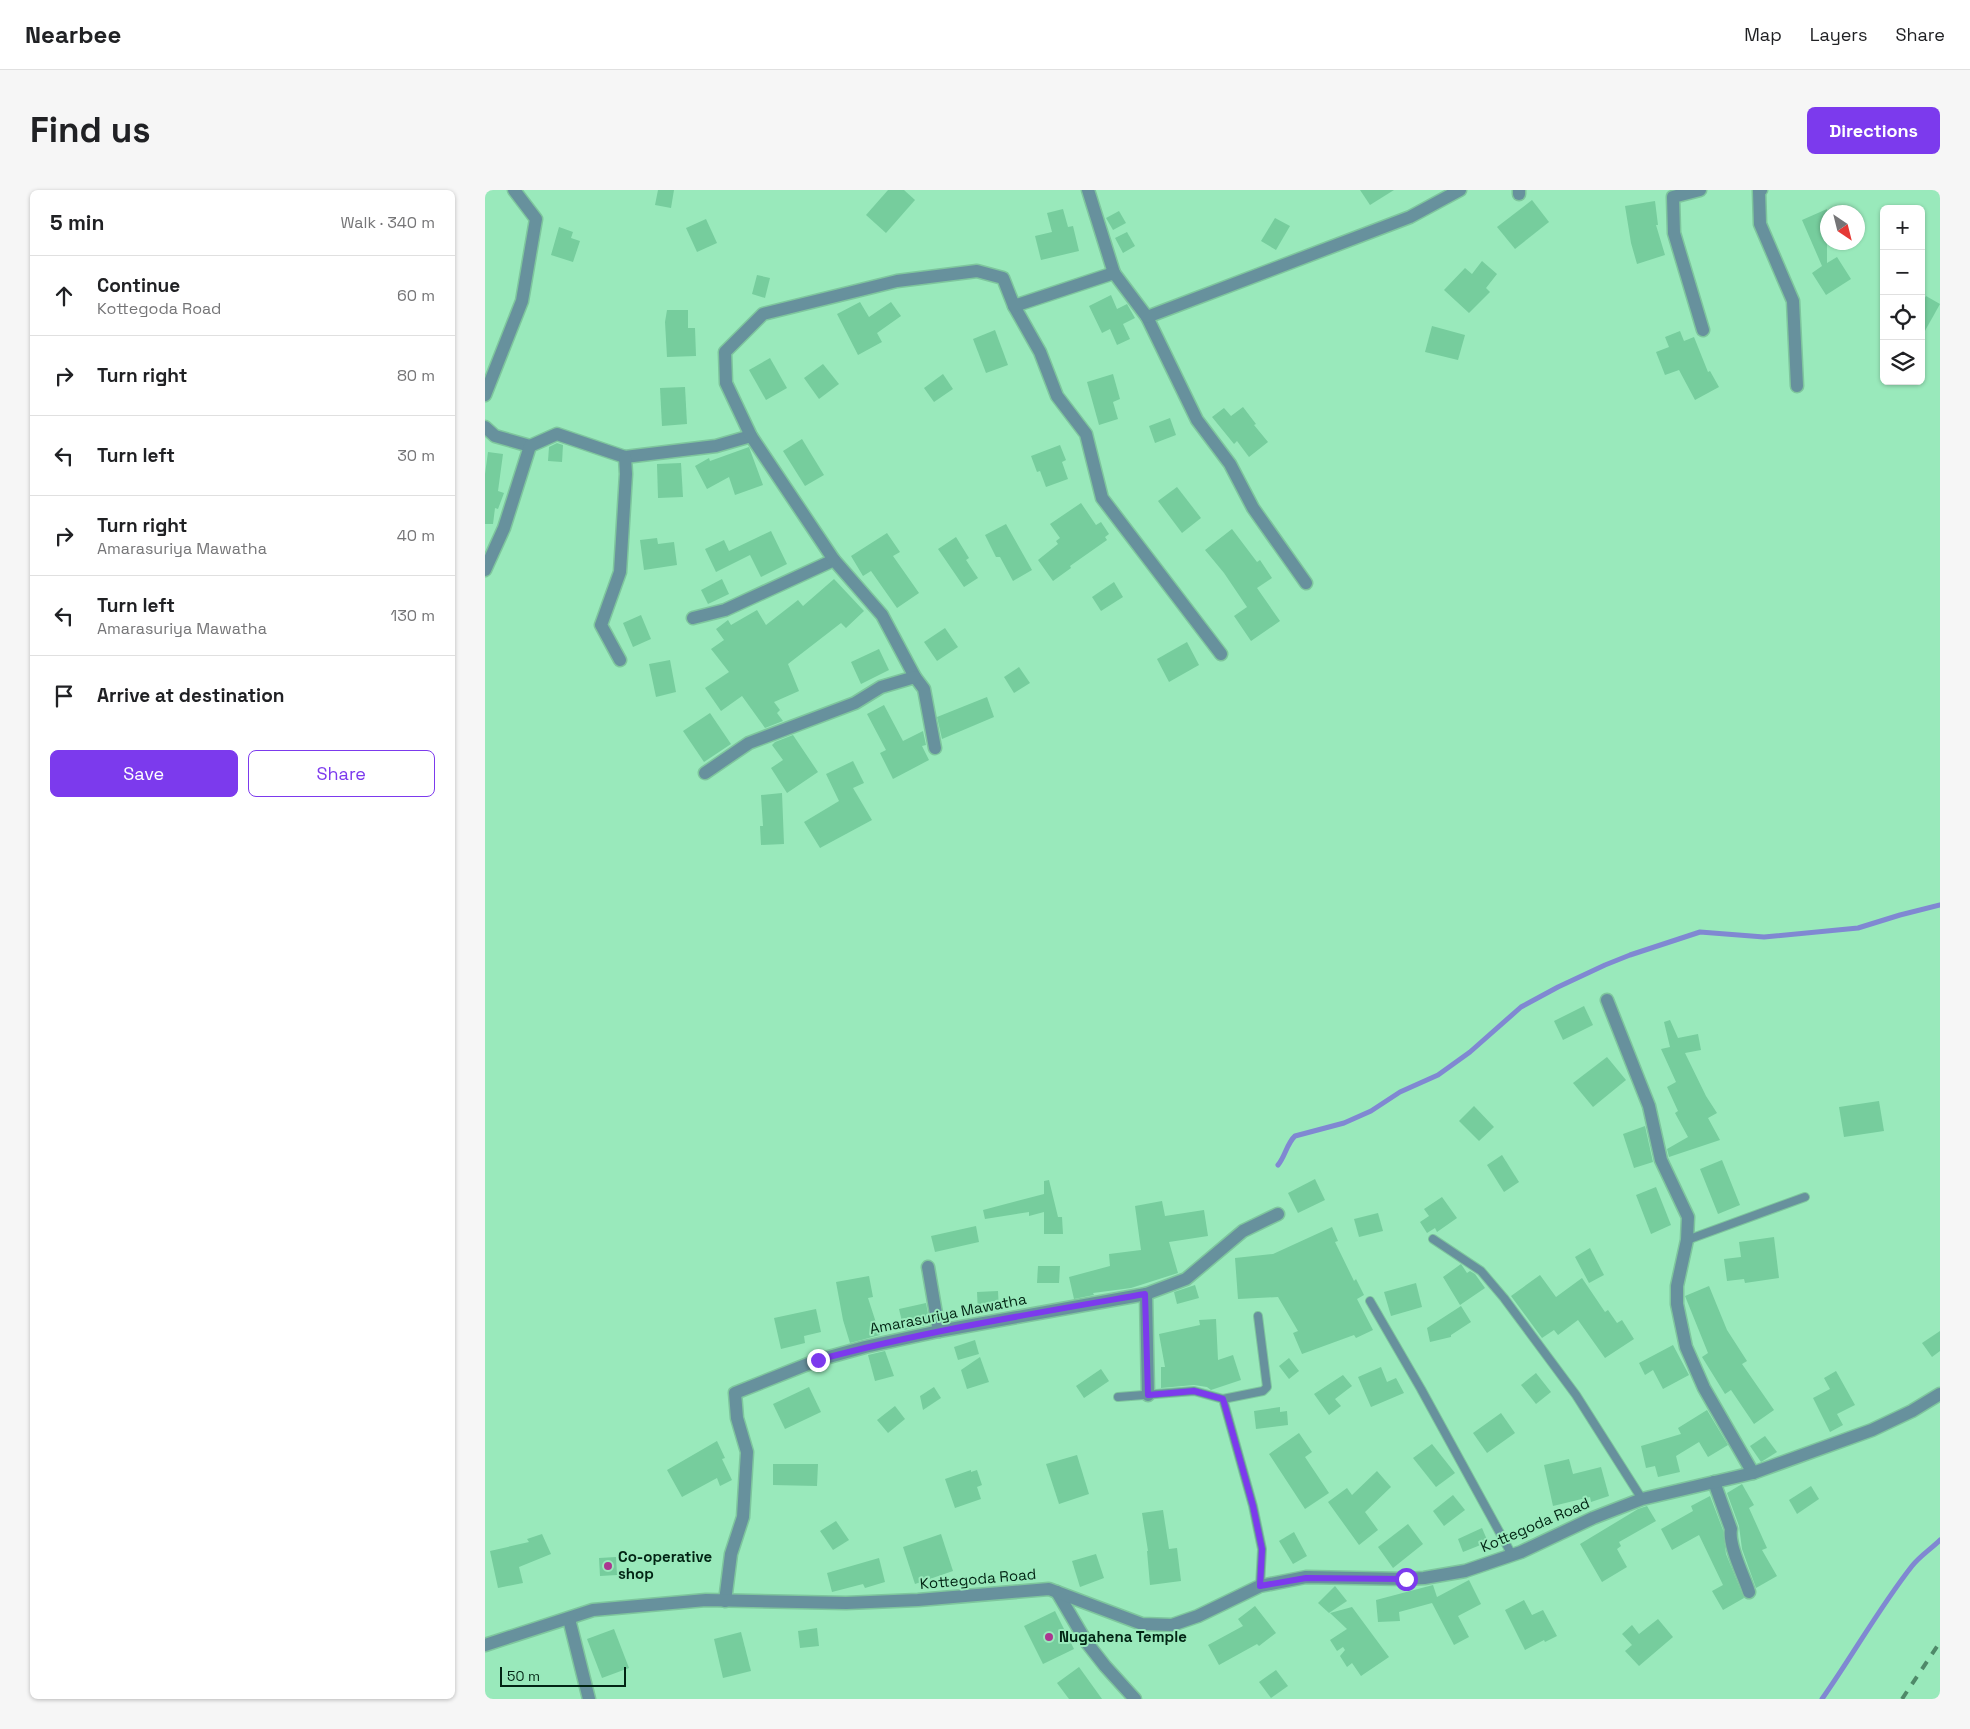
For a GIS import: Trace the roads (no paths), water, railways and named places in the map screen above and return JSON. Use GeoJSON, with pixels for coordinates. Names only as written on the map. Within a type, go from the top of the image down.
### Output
{"type":"FeatureCollection","features":[{"type":"Feature","properties":{"kind":"street"},"geometry":{"type":"LineString","coordinates":[[485,395],[522,301],[537,219],[514,190]]}},
{"type":"Feature","properties":{"kind":"street"},"geometry":{"type":"LineString","coordinates":[[1089,190],[1114,273],[1147,317],[1197,420],[1230,464],[1253,508],[1306,583]]}},
{"type":"Feature","properties":{"kind":"street"},"geometry":{"type":"LineString","coordinates":[[1147,317],[1410,217],[1460,190]]}},
{"type":"Feature","properties":{"kind":"street"},"geometry":{"type":"LineString","coordinates":[[1700,190],[1673,197],[1674,232],[1703,330]]}},
{"type":"Feature","properties":{"kind":"street"},"geometry":{"type":"LineString","coordinates":[[1757,190],[1760,224],[1793,301],[1797,386]]}},
{"type":"Feature","properties":{"kind":"street"},"geometry":{"type":"LineString","coordinates":[[935,748],[924,689],[915,677],[882,615],[834,560],[751,436],[726,384],[725,352],[763,314],[897,281],[977,271],[1003,278],[1014,306],[1040,352],[1057,396],[1086,434],[1102,498],[1221,654]]}},
{"type":"Feature","properties":{"kind":"street"},"geometry":{"type":"LineString","coordinates":[[1014,306],[1114,273]]}},
{"type":"Feature","properties":{"kind":"street"},"geometry":{"type":"LineString","coordinates":[[485,427],[495,436],[530,446],[557,434],[625,457],[716,446],[751,436]]}},
{"type":"Feature","properties":{"kind":"street"},"geometry":{"type":"LineString","coordinates":[[485,570],[504,528],[530,446]]}},
{"type":"Feature","properties":{"kind":"street"},"geometry":{"type":"LineString","coordinates":[[620,660],[601,625],[619,572],[626,474],[625,457]]}},
{"type":"Feature","properties":{"kind":"street"},"geometry":{"type":"LineString","coordinates":[[693,618],[725,610],[834,560]]}},
{"type":"Feature","properties":{"kind":"street"},"geometry":{"type":"LineString","coordinates":[[705,773],[749,743],[855,703],[881,687],[915,677]]}},
{"type":"Feature","properties":{"kind":"street"},"geometry":{"type":"LineString","coordinates":[[1607,1000],[1649,1106],[1661,1160],[1688,1217],[1687,1240],[1677,1286],[1677,1304],[1686,1347],[1704,1388],[1753,1473]]}},
{"type":"Feature","properties":{"kind":"street","name":"Amarasuriya Mawatha"},"geometry":{"type":"LineString","coordinates":[[725,1601],[731,1554],[743,1517],[747,1452],[737,1418],[735,1393],[818,1360],[865,1347],[939,1331],[1145,1294],[1186,1279],[1243,1231],[1278,1214]]}},
{"type":"Feature","properties":{"kind":"street"},"geometry":{"type":"LineString","coordinates":[[928,1267],[939,1331]]}},
{"type":"Feature","properties":{"kind":"street"},"geometry":{"type":"LineString","coordinates":[[1145,1294],[1148,1395]]}},
{"type":"Feature","properties":{"kind":"street","name":"Kottegoda Road"},"geometry":{"type":"LineString","coordinates":[[485,1645],[593,1610],[706,1600],[847,1603],[918,1600],[1049,1589],[1143,1624],[1172,1625],[1198,1616],[1260,1586],[1306,1578],[1425,1578],[1465,1571],[1512,1555],[1593,1518],[1642,1499],[1753,1473],[1872,1430],[1912,1411],[1940,1394]]}},
{"type":"Feature","properties":{"kind":"street"},"geometry":{"type":"LineString","coordinates":[[1714,1482],[1731,1529],[1730,1534],[1749,1592]]}},
{"type":"Feature","properties":{"kind":"street"},"geometry":{"type":"LineString","coordinates":[[1057,1592],[1087,1643],[1135,1699]]}},
{"type":"Feature","properties":{"kind":"street"},"geometry":{"type":"LineString","coordinates":[[569,1619],[589,1699]]}},
{"type":"Feature","properties":{"kind":"lane"},"geometry":{"type":"LineString","coordinates":[[1687,1240],[1805,1197]]}},
{"type":"Feature","properties":{"kind":"lane"},"geometry":{"type":"LineString","coordinates":[[1433,1239],[1481,1271],[1504,1298],[1576,1395],[1642,1499]]}},
{"type":"Feature","properties":{"kind":"lane"},"geometry":{"type":"LineString","coordinates":[[1370,1301],[1421,1389],[1512,1555]]}},
{"type":"Feature","properties":{"kind":"lane"},"geometry":{"type":"LineString","coordinates":[[1117,1397],[1194,1391],[1223,1399],[1263,1391],[1267,1387],[1258,1316]]}},
{"type":"Feature","properties":{"kind":"lane"},"geometry":{"type":"LineString","coordinates":[[1223,1399],[1253,1506],[1262,1549],[1260,1586]]}},
{"type":"Feature","properties":{"kind":"waterway"},"geometry":{"type":"LineString","coordinates":[[1278,1165],[1295,1136],[1344,1123],[1371,1111],[1400,1092],[1438,1075],[1470,1052],[1521,1007],[1558,987],[1630,955],[1700,932],[1764,937],[1858,928],[1940,905]]}},
{"type":"Feature","properties":{"kind":"waterway"},"geometry":{"type":"LineString","coordinates":[[1822,1699],[1900,1582],[1915,1562],[1940,1540]]}},
{"type":"Feature","properties":{"kind":"railway"},"geometry":{"type":"LineString","coordinates":[[1902,1699],[1940,1642]]}},
{"type":"Feature","properties":{"kind":"place","name":"Co-operative shop"},"geometry":{"type":"Point","coordinates":[608,1566]}},
{"type":"Feature","properties":{"kind":"place","name":"Nugahena Temple"},"geometry":{"type":"Point","coordinates":[1049,1637]}}]}
